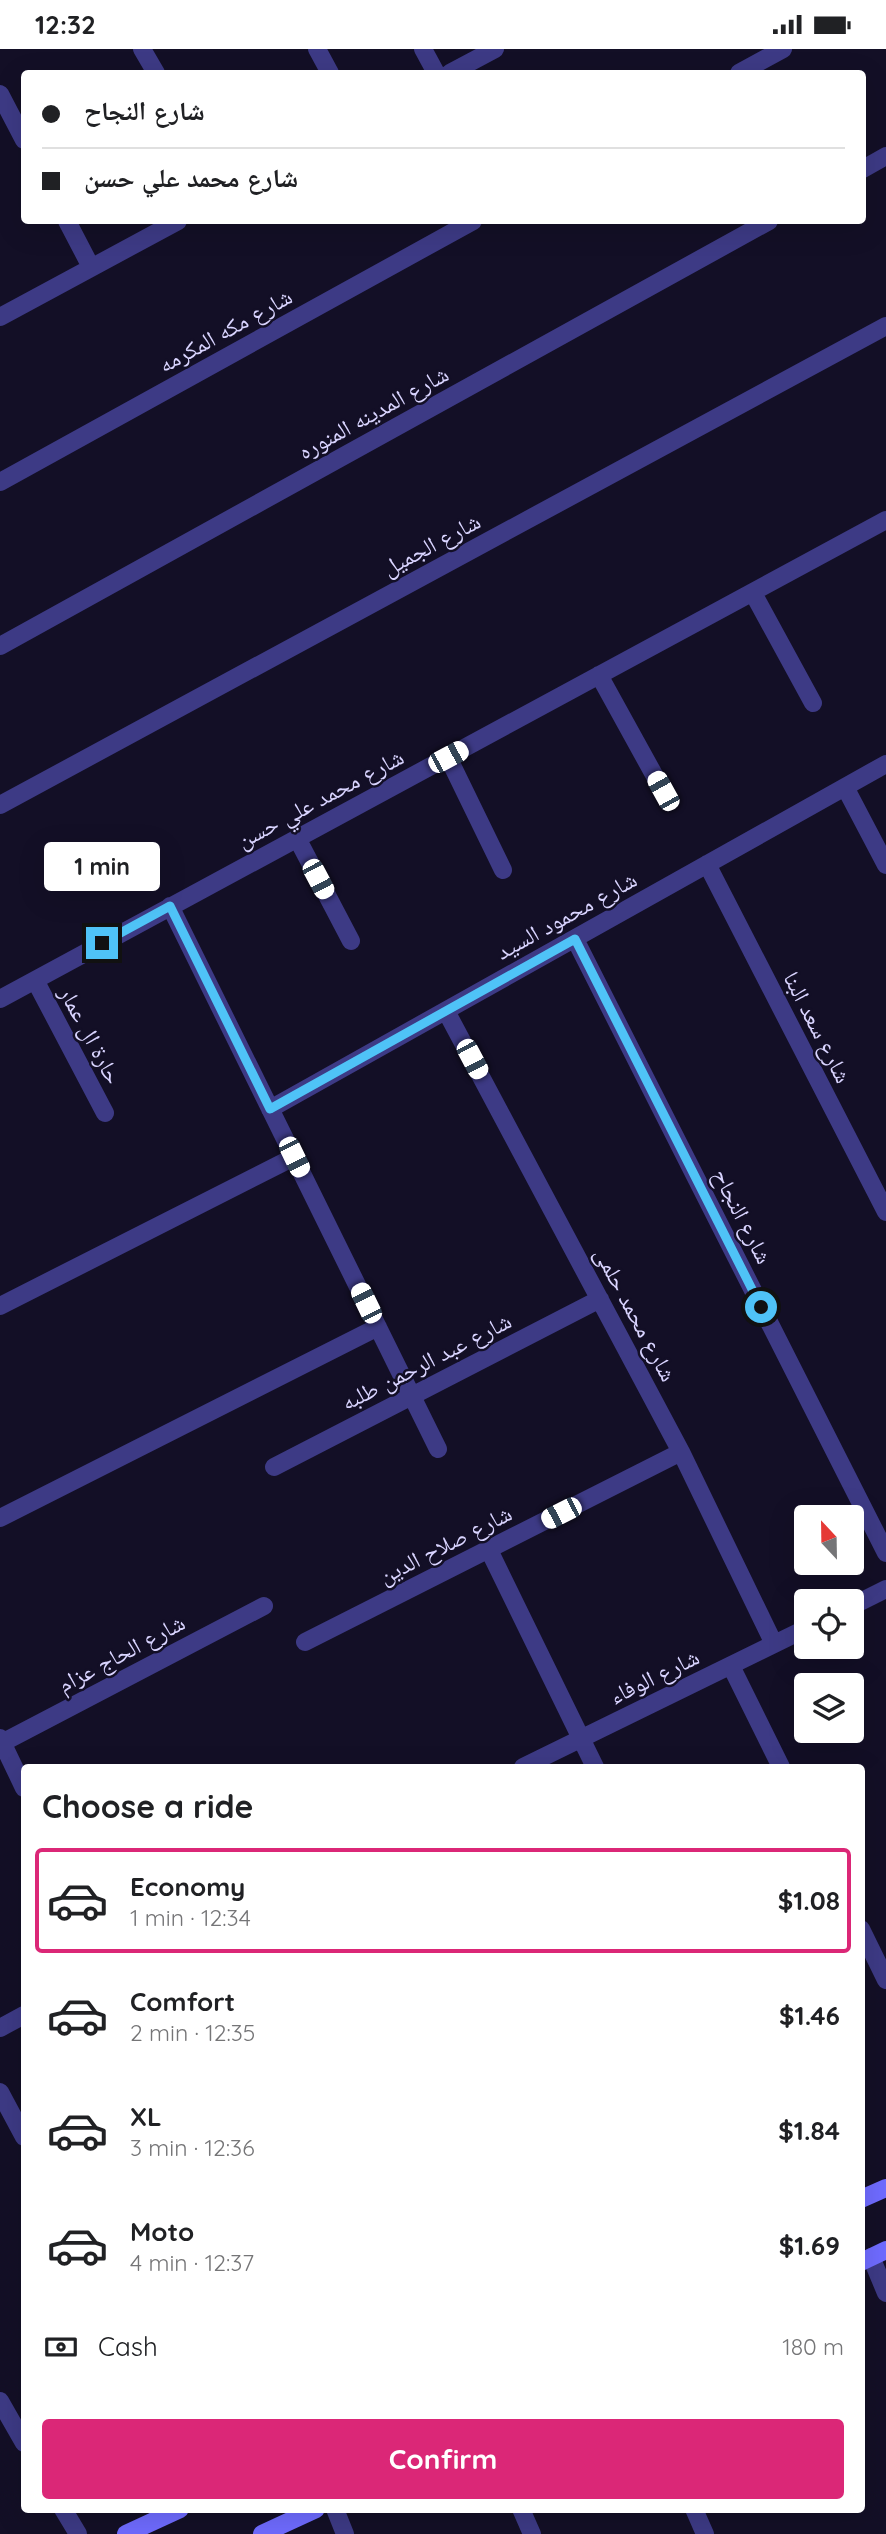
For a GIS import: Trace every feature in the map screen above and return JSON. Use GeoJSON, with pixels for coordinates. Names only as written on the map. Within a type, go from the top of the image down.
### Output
{"type":"FeatureCollection","features":[{"type":"Feature","properties":{"kind":"main road"},"geometry":{"type":"LineString","coordinates":[[865,2198],[886,2188]]}},
{"type":"Feature","properties":{"kind":"main road"},"geometry":{"type":"LineString","coordinates":[[126,2534],[171,2513]]}},
{"type":"Feature","properties":{"kind":"main road"},"geometry":{"type":"LineString","coordinates":[[262,2534],[307,2513]]}},
{"type":"Feature","properties":{"kind":"street"},"geometry":{"type":"LineString","coordinates":[[142,49],[154,70]]}},
{"type":"Feature","properties":{"kind":"street"},"geometry":{"type":"LineString","coordinates":[[317,49],[328,70]]}},
{"type":"Feature","properties":{"kind":"street"},"geometry":{"type":"LineString","coordinates":[[423,49],[434,70]]}},
{"type":"Feature","properties":{"kind":"street"},"geometry":{"type":"LineString","coordinates":[[456,70],[495,49]]}},
{"type":"Feature","properties":{"kind":"street"},"geometry":{"type":"LineString","coordinates":[[744,70],[783,49]]}},
{"type":"Feature","properties":{"kind":"street"},"geometry":{"type":"LineString","coordinates":[[0,94],[21,135]]}},
{"type":"Feature","properties":{"kind":"street"},"geometry":{"type":"LineString","coordinates":[[866,167],[886,156]]}},
{"type":"Feature","properties":{"kind":"street"},"geometry":{"type":"LineString","coordinates":[[69,224],[91,267]]}},
{"type":"Feature","properties":{"kind":"street"},"geometry":{"type":"LineString","coordinates":[[0,317],[172,224]]}},
{"type":"Feature","properties":{"kind":"street","name":"شارع مكه المكرمه"},"geometry":{"type":"LineString","coordinates":[[0,482],[468,224]]}},
{"type":"Feature","properties":{"kind":"street","name":"شارع المدينه المنوره"},"geometry":{"type":"LineString","coordinates":[[0,646],[764,224]]}},
{"type":"Feature","properties":{"kind":"street","name":"شارع الجميل"},"geometry":{"type":"LineString","coordinates":[[0,805],[886,326]]}},
{"type":"Feature","properties":{"kind":"street","name":"شارع محمد علي حسن"},"geometry":{"type":"LineString","coordinates":[[0,999],[886,520]]}},
{"type":"Feature","properties":{"kind":"street"},"geometry":{"type":"LineString","coordinates":[[753,593],[813,703]]}},
{"type":"Feature","properties":{"kind":"street"},"geometry":{"type":"LineString","coordinates":[[599,675],[663,791]]}},
{"type":"Feature","properties":{"kind":"street"},"geometry":{"type":"LineString","coordinates":[[448,757],[503,870]]}},
{"type":"Feature","properties":{"kind":"street","name":"شارع محمود السيد"},"geometry":{"type":"LineString","coordinates":[[270,1109],[886,764]]}},
{"type":"Feature","properties":{"kind":"street"},"geometry":{"type":"LineString","coordinates":[[845,787],[886,865]]}},
{"type":"Feature","properties":{"kind":"street"},"geometry":{"type":"LineString","coordinates":[[297,838],[351,941]]}},
{"type":"Feature","properties":{"kind":"street","name":"شارع سعد البنا"},"geometry":{"type":"LineString","coordinates":[[707,864],[886,1212]]}},
{"type":"Feature","properties":{"kind":"street"},"geometry":{"type":"LineString","coordinates":[[170,906],[438,1449]]}},
{"type":"Feature","properties":{"kind":"street","name":"شارع النجاح"},"geometry":{"type":"LineString","coordinates":[[575,939],[886,1553]]}},
{"type":"Feature","properties":{"kind":"street","name":"حارة ال عمار"},"geometry":{"type":"LineString","coordinates":[[35,980],[104,1113]]}},
{"type":"Feature","properties":{"kind":"street","name":"شارع محمد حلمى"},"geometry":{"type":"LineString","coordinates":[[446,1011],[681,1453],[774,1644]]}},
{"type":"Feature","properties":{"kind":"street"},"geometry":{"type":"LineString","coordinates":[[0,1306],[294,1157]]}},
{"type":"Feature","properties":{"kind":"street","name":"شارع عبد الرحمن طلبه"},"geometry":{"type":"LineString","coordinates":[[274,1467],[600,1299]]}},
{"type":"Feature","properties":{"kind":"street"},"geometry":{"type":"LineString","coordinates":[[0,1518],[378,1327]]}},
{"type":"Feature","properties":{"kind":"street","name":"شارع صلاح الدين"},"geometry":{"type":"LineString","coordinates":[[305,1642],[681,1453]]}},
{"type":"Feature","properties":{"kind":"street"},"geometry":{"type":"LineString","coordinates":[[489,1550],[594,1764]]}},
{"type":"Feature","properties":{"kind":"street"},"geometry":{"type":"LineString","coordinates":[[864,1600],[886,1589]]}},
{"type":"Feature","properties":{"kind":"street","name":"شارع الحاج عزام"},"geometry":{"type":"LineString","coordinates":[[1,1742],[264,1606]]}},
{"type":"Feature","properties":{"kind":"street","name":"شارع الوفاء"},"geometry":{"type":"LineString","coordinates":[[530,1764],[794,1634]]}},
{"type":"Feature","properties":{"kind":"street"},"geometry":{"type":"LineString","coordinates":[[731,1666],[780,1764]]}},
{"type":"Feature","properties":{"kind":"street"},"geometry":{"type":"LineString","coordinates":[[1,1742],[21,1782]]}},
{"type":"Feature","properties":{"kind":"street"},"geometry":{"type":"LineString","coordinates":[[865,1937],[886,1980]]}},
{"type":"Feature","properties":{"kind":"street"},"geometry":{"type":"LineString","coordinates":[[0,2028],[21,2017]]}},
{"type":"Feature","properties":{"kind":"street"},"geometry":{"type":"LineString","coordinates":[[0,2092],[21,2131]]}},
{"type":"Feature","properties":{"kind":"street"},"geometry":{"type":"LineString","coordinates":[[872,2256],[886,2293]]}},
{"type":"Feature","properties":{"kind":"street"},"geometry":{"type":"LineString","coordinates":[[0,2402],[21,2438]]}},
{"type":"Feature","properties":{"kind":"street"},"geometry":{"type":"LineString","coordinates":[[65,2513],[78,2534]]}},
{"type":"Feature","properties":{"kind":"street"},"geometry":{"type":"LineString","coordinates":[[337,2513],[345,2534]]}},
{"type":"Feature","properties":{"kind":"street"},"geometry":{"type":"LineString","coordinates":[[523,2513],[532,2534]]}},
{"type":"Feature","properties":{"kind":"street"},"geometry":{"type":"LineString","coordinates":[[696,2513],[705,2534]]}},
{"type":"Feature","properties":{"kind":"route"},"geometry":{"type":"LineString","coordinates":[[102,943],[170,906],[270,1109],[575,939],[761,1307]]}}]}
